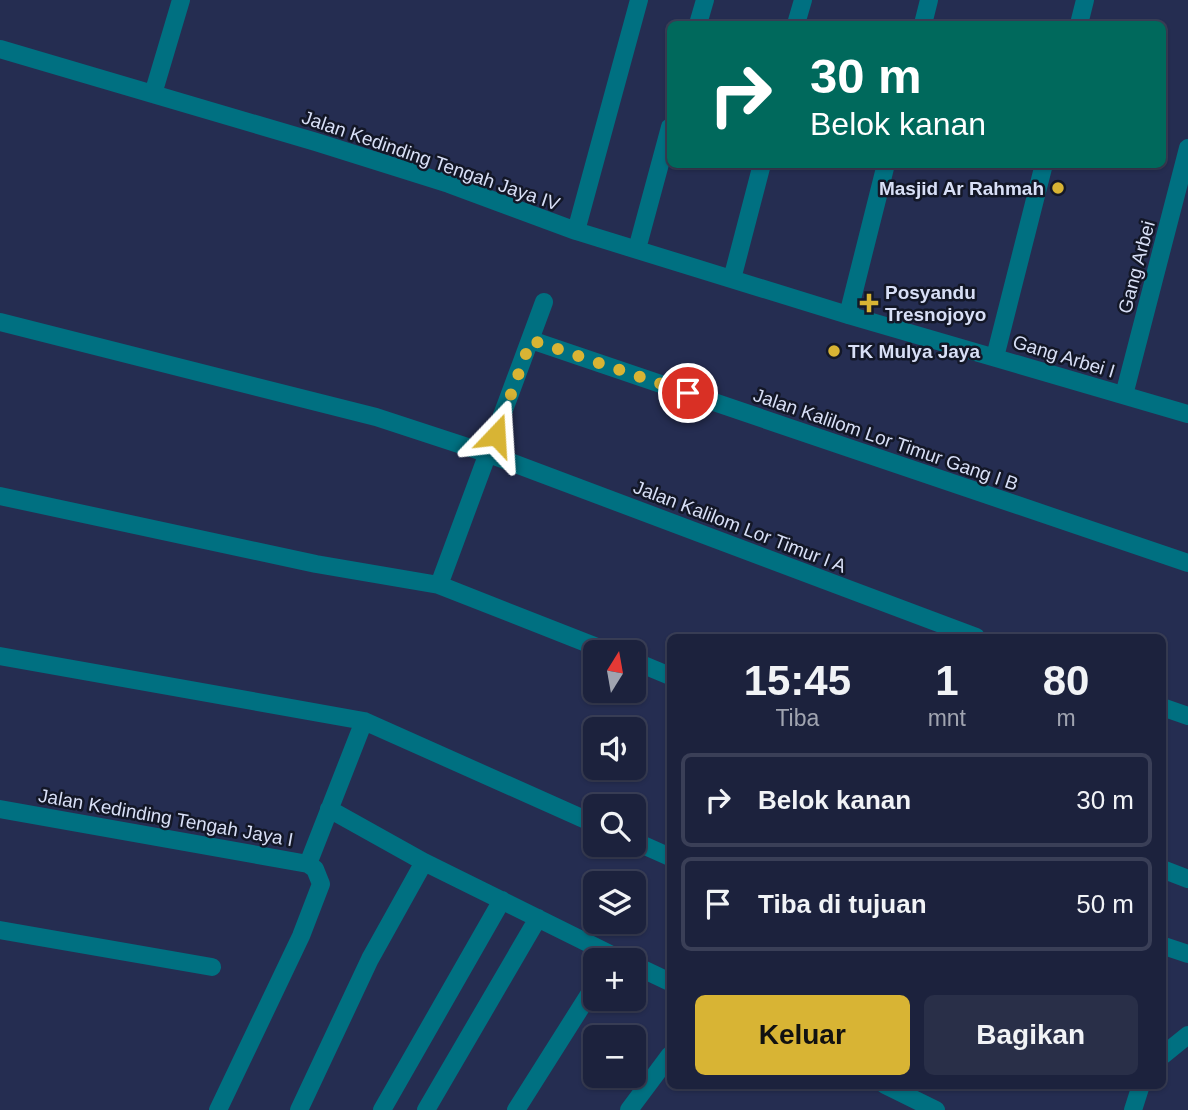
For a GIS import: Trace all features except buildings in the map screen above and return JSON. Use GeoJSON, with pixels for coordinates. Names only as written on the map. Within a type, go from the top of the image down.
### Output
{"type":"FeatureCollection","features":[{"type":"Feature","properties":{"kind":"street"},"geometry":{"type":"LineString","coordinates":[[153,94],[181,0]]}},
{"type":"Feature","properties":{"kind":"street"},"geometry":{"type":"LineString","coordinates":[[576,231],[639,0]]}},
{"type":"Feature","properties":{"kind":"street"},"geometry":{"type":"LineString","coordinates":[[699,21],[705,0]]}},
{"type":"Feature","properties":{"kind":"street"},"geometry":{"type":"LineString","coordinates":[[797,21],[803,0]]}},
{"type":"Feature","properties":{"kind":"street"},"geometry":{"type":"LineString","coordinates":[[924,21],[929,0]]}},
{"type":"Feature","properties":{"kind":"street"},"geometry":{"type":"LineString","coordinates":[[1080,21],[1085,0]]}},
{"type":"Feature","properties":{"kind":"street","name":"Jalan Kedinding Tengah Jaya IV"},"geometry":{"type":"LineString","coordinates":[[0,49],[449,184],[576,231],[848,314]]}},
{"type":"Feature","properties":{"kind":"street"},"geometry":{"type":"LineString","coordinates":[[637,249],[667,138]]}},
{"type":"Feature","properties":{"kind":"street","name":"Gang Arbei"},"geometry":{"type":"LineString","coordinates":[[1124,395],[1188,148]]}},
{"type":"Feature","properties":{"kind":"street"},"geometry":{"type":"LineString","coordinates":[[732,279],[761,168]]}},
{"type":"Feature","properties":{"kind":"street"},"geometry":{"type":"LineString","coordinates":[[848,314],[886,168]]}},
{"type":"Feature","properties":{"kind":"street"},"geometry":{"type":"LineString","coordinates":[[995,357],[1043,168]]}},
{"type":"Feature","properties":{"kind":"street"},"geometry":{"type":"LineString","coordinates":[[439,585],[544,302]]}},
{"type":"Feature","properties":{"kind":"street","name":"Gang Arbei I"},"geometry":{"type":"LineString","coordinates":[[848,314],[1188,414]]}},
{"type":"Feature","properties":{"kind":"street","name":"Jalan Kalilom Lor Timur I A"},"geometry":{"type":"LineString","coordinates":[[0,322],[376,417],[489,454],[968,634]]}},
{"type":"Feature","properties":{"kind":"street","name":"Jalan Kalilom Lor Timur Gang I B"},"geometry":{"type":"LineString","coordinates":[[531,340],[1188,564]]}},
{"type":"Feature","properties":{"kind":"street"},"geometry":{"type":"LineString","coordinates":[[0,496],[316,564],[439,585],[583,642]]}},
{"type":"Feature","properties":{"kind":"street"},"geometry":{"type":"LineString","coordinates":[[0,656],[363,721],[583,819]]}},
{"type":"Feature","properties":{"kind":"street"},"geometry":{"type":"LineString","coordinates":[[646,666],[667,675]]}},
{"type":"Feature","properties":{"kind":"street"},"geometry":{"type":"LineString","coordinates":[[1166,708],[1188,716]]}},
{"type":"Feature","properties":{"kind":"street","name":"Jalan Kedinding Tengah Jaya I"},"geometry":{"type":"LineString","coordinates":[[0,809],[308,864],[363,721]]}},
{"type":"Feature","properties":{"kind":"street"},"geometry":{"type":"LineString","coordinates":[[329,809],[425,862],[595,948]]}},
{"type":"Feature","properties":{"kind":"street"},"geometry":{"type":"LineString","coordinates":[[646,846],[667,856]]}},
{"type":"Feature","properties":{"kind":"street"},"geometry":{"type":"LineString","coordinates":[[299,1110],[370,959],[425,862]]}},
{"type":"Feature","properties":{"kind":"street"},"geometry":{"type":"LineString","coordinates":[[218,1110],[301,936],[321,884],[315,869],[308,864]]}},
{"type":"Feature","properties":{"kind":"street"},"geometry":{"type":"LineString","coordinates":[[1166,871],[1188,879]]}},
{"type":"Feature","properties":{"kind":"street"},"geometry":{"type":"LineString","coordinates":[[382,1110],[502,900]]}},
{"type":"Feature","properties":{"kind":"street"},"geometry":{"type":"LineString","coordinates":[[426,1110],[538,918]]}},
{"type":"Feature","properties":{"kind":"street"},"geometry":{"type":"LineString","coordinates":[[0,930],[212,967]]}},
{"type":"Feature","properties":{"kind":"street"},"geometry":{"type":"LineString","coordinates":[[1166,947],[1188,954]]}},
{"type":"Feature","properties":{"kind":"street"},"geometry":{"type":"LineString","coordinates":[[646,971],[667,981]]}},
{"type":"Feature","properties":{"kind":"street"},"geometry":{"type":"LineString","coordinates":[[516,1110],[583,1004]]}},
{"type":"Feature","properties":{"kind":"street"},"geometry":{"type":"LineString","coordinates":[[1166,1053],[1188,1035]]}},
{"type":"Feature","properties":{"kind":"street"},"geometry":{"type":"LineString","coordinates":[[629,1110],[667,1059]]}},
{"type":"Feature","properties":{"kind":"street"},"geometry":{"type":"LineString","coordinates":[[893,1089],[936,1110]]}},
{"type":"Feature","properties":{"kind":"street"},"geometry":{"type":"LineString","coordinates":[[1133,1110],[1140,1089]]}},
{"type":"Feature","properties":{"kind":"place","name":"Masjid Ar Rahmah"},"geometry":{"type":"Point","coordinates":[1058,188]}},
{"type":"Feature","properties":{"kind":"place","name":"Posyandu Tresnojoyo"},"geometry":{"type":"Point","coordinates":[869,303]}},
{"type":"Feature","properties":{"kind":"place","name":"TK Mulya Jaya"},"geometry":{"type":"Point","coordinates":[834,351]}},
{"type":"Feature","properties":{"kind":"route"},"geometry":{"type":"LineString","coordinates":[[496,435],[531,340],[688,393]]}}]}
